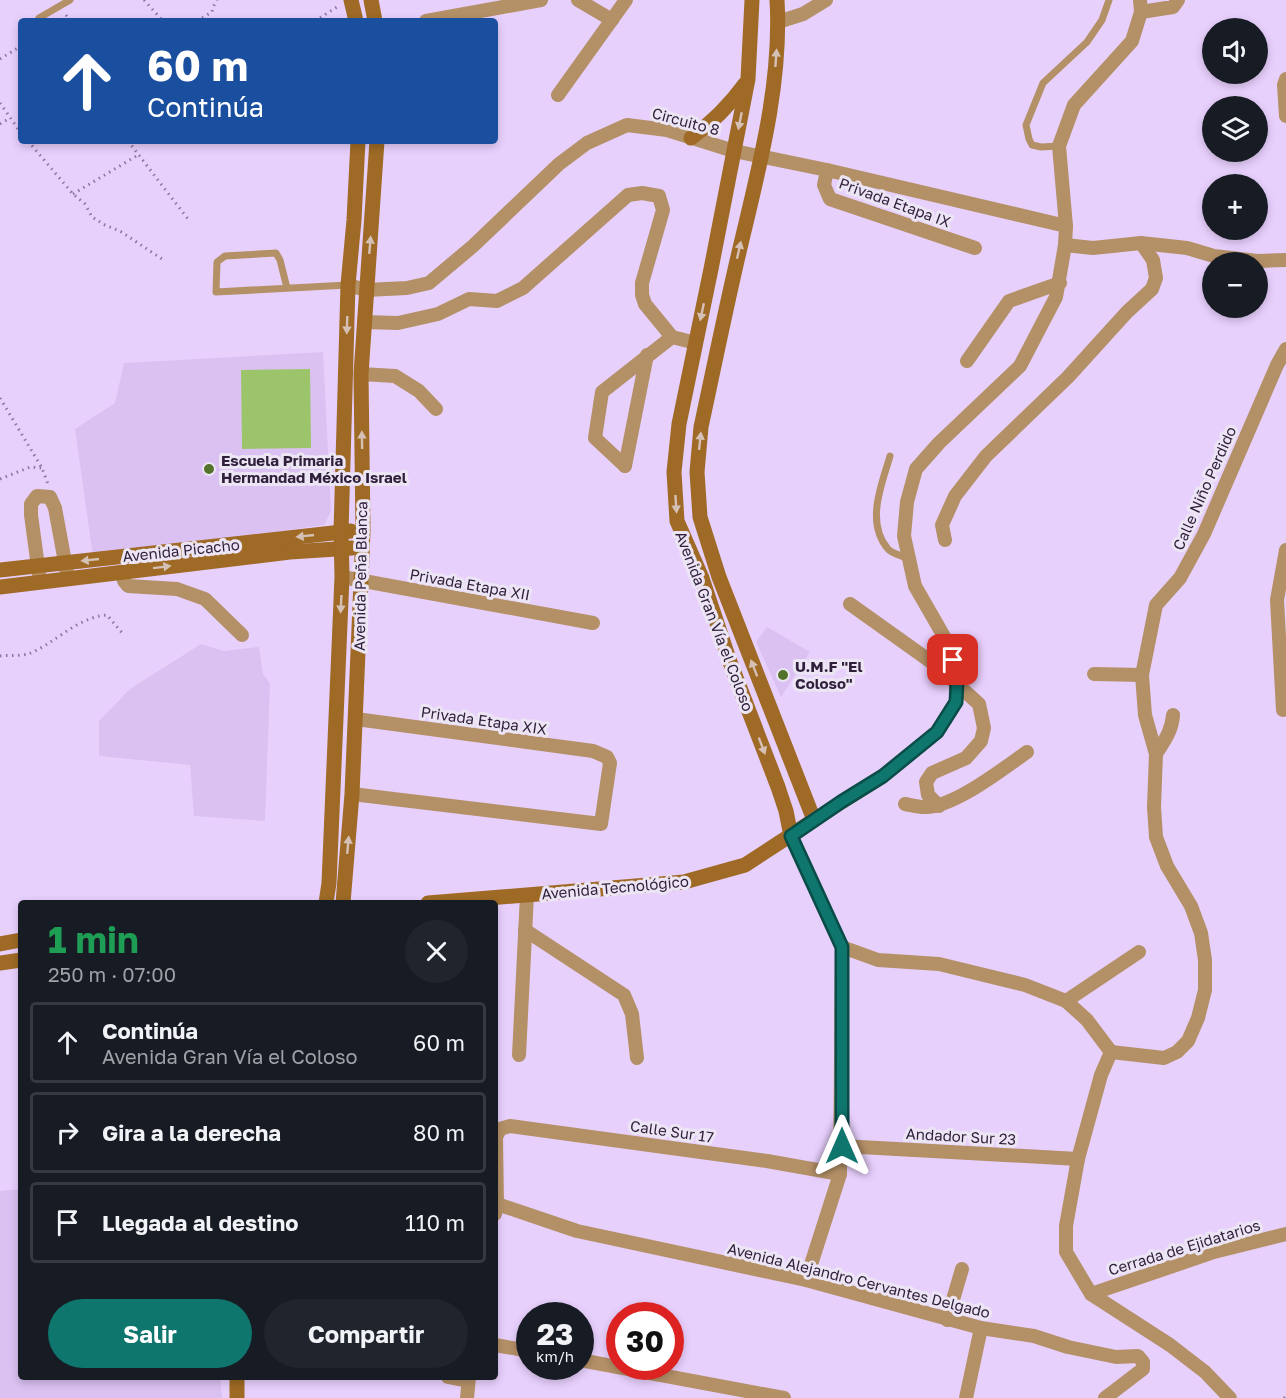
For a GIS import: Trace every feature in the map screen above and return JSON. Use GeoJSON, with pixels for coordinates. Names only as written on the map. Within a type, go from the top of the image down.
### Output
{"type":"FeatureCollection","features":[{"type":"Feature","properties":{"kind":"main road"},"geometry":{"type":"LineString","coordinates":[[371,0],[374,18]]}},
{"type":"Feature","properties":{"kind":"main road","name":"Avenida Gran Vía el Coloso"},"geometry":{"type":"LineString","coordinates":[[752,0],[748,79],[678,433],[674,472],[677,521],[702,578],[730,662],[778,787],[791,836]]}},
{"type":"Feature","properties":{"kind":"main road","name":"Avenida Gran Vía el Coloso"},"geometry":{"type":"LineString","coordinates":[[777,0],[775,70],[761,156],[701,427],[697,472],[700,516],[719,577],[814,820]]}},
{"type":"Feature","properties":{"kind":"main road"},"geometry":{"type":"LineString","coordinates":[[346,3],[354,18]]}},
{"type":"Feature","properties":{"kind":"main road"},"geometry":{"type":"LineString","coordinates":[[691,138],[730,105],[748,79]]}},
{"type":"Feature","properties":{"kind":"main road","name":"Avenida Peña Blanca"},"geometry":{"type":"LineString","coordinates":[[326,900],[342,577],[341,532],[348,285],[358,144]]}},
{"type":"Feature","properties":{"kind":"main road","name":"Avenida Peña Blanca"},"geometry":{"type":"LineString","coordinates":[[343,900],[352,794],[363,531],[361,374],[377,144]]}},
{"type":"Feature","properties":{"kind":"main road","name":"Avenida Picacho"},"geometry":{"type":"LineString","coordinates":[[0,570],[363,531]]}},
{"type":"Feature","properties":{"kind":"main road","name":"Avenida Picacho"},"geometry":{"type":"LineString","coordinates":[[0,587],[290,552],[362,548]]}},
{"type":"Feature","properties":{"kind":"main road","name":"Avenida Tecnológico"},"geometry":{"type":"LineString","coordinates":[[465,900],[684,882],[745,866],[814,820]]}},
{"type":"Feature","properties":{"kind":"main road"},"geometry":{"type":"LineString","coordinates":[[0,944],[18,941]]}},
{"type":"Feature","properties":{"kind":"main road"},"geometry":{"type":"LineString","coordinates":[[0,963],[18,960]]}},
{"type":"Feature","properties":{"kind":"main road"},"geometry":{"type":"LineString","coordinates":[[237,1380],[237,1398]]}},
{"type":"Feature","properties":{"kind":"street"},"geometry":{"type":"LineString","coordinates":[[438,18],[471,10],[541,0]]}},
{"type":"Feature","properties":{"kind":"street"},"geometry":{"type":"LineString","coordinates":[[578,0],[612,20]]}},
{"type":"Feature","properties":{"kind":"street"},"geometry":{"type":"LineString","coordinates":[[558,95],[626,0]]}},
{"type":"Feature","properties":{"kind":"street"},"geometry":{"type":"LineString","coordinates":[[778,22],[803,14],[826,0]]}},
{"type":"Feature","properties":{"kind":"street"},"geometry":{"type":"LineString","coordinates":[[814,820],[883,776],[937,732],[956,702],[957,672],[950,648],[915,586],[904,537],[907,502],[916,469],[939,443],[1020,366],[1056,297],[1060,283],[1066,226],[1059,146],[1074,105],[1132,41],[1140,6],[1173,7],[1178,0]]}},
{"type":"Feature","properties":{"kind":"street"},"geometry":{"type":"LineString","coordinates":[[1286,79],[1284,85],[1286,116]]}},
{"type":"Feature","properties":{"kind":"street","name":"Circuito 8"},"geometry":{"type":"LineString","coordinates":[[348,285],[366,290],[407,288],[429,283],[473,246],[560,164],[587,143],[627,125],[667,130],[734,151],[827,170],[1066,226]]}},
{"type":"Feature","properties":{"kind":"street","name":"Privada Etapa IX"},"geometry":{"type":"LineString","coordinates":[[827,170],[824,184],[830,199],[975,248]]}},
{"type":"Feature","properties":{"kind":"street"},"geometry":{"type":"LineString","coordinates":[[364,322],[398,323],[438,314],[469,299],[497,301],[523,288],[628,195],[642,193],[659,196],[663,210],[642,283],[645,304],[672,337],[696,343]]}},
{"type":"Feature","properties":{"kind":"street"},"geometry":{"type":"LineString","coordinates":[[1065,245],[1093,248],[1141,243],[1187,248],[1214,256],[1257,261],[1286,260]]}},
{"type":"Feature","properties":{"kind":"street"},"geometry":{"type":"LineString","coordinates":[[945,540],[942,525],[955,495],[986,456],[1068,377],[1127,312],[1152,289],[1156,278],[1153,260],[1141,243]]}},
{"type":"Feature","properties":{"kind":"street"},"geometry":{"type":"LineString","coordinates":[[967,361],[1010,301],[1060,283]]}},
{"type":"Feature","properties":{"kind":"street"},"geometry":{"type":"LineString","coordinates":[[647,355],[625,466],[595,438],[602,392],[647,355],[672,337]]}},
{"type":"Feature","properties":{"kind":"street","name":"Calle Niño Perdido"},"geometry":{"type":"LineString","coordinates":[[1111,1052],[1164,1058],[1177,1052],[1188,1041],[1198,1018],[1205,990],[1201,933],[1191,906],[1167,866],[1156,837],[1154,807],[1156,754],[1145,715],[1142,675],[1156,604],[1180,578],[1204,534],[1276,365],[1286,349]]}},
{"type":"Feature","properties":{"kind":"street"},"geometry":{"type":"LineString","coordinates":[[361,374],[395,376],[419,391],[436,409]]}},
{"type":"Feature","properties":{"kind":"street"},"geometry":{"type":"LineString","coordinates":[[40,582],[31,504],[37,495],[50,497],[55,508],[68,578]]}},
{"type":"Feature","properties":{"kind":"street"},"geometry":{"type":"LineString","coordinates":[[1283,710],[1277,600],[1286,550]]}},
{"type":"Feature","properties":{"kind":"street"},"geometry":{"type":"LineString","coordinates":[[122,572],[124,581],[129,586],[177,589],[205,599],[242,635]]}},
{"type":"Feature","properties":{"kind":"street","name":"Privada Etapa XII"},"geometry":{"type":"LineString","coordinates":[[342,577],[593,623]]}},
{"type":"Feature","properties":{"kind":"street"},"geometry":{"type":"LineString","coordinates":[[850,604],[937,666],[979,704],[984,728],[981,741],[966,759],[932,773],[926,782],[928,795],[939,806]]}},
{"type":"Feature","properties":{"kind":"street"},"geometry":{"type":"LineString","coordinates":[[1094,674],[1142,675]]}},
{"type":"Feature","properties":{"kind":"street"},"geometry":{"type":"LineString","coordinates":[[1156,754],[1173,724],[1173,715]]}},
{"type":"Feature","properties":{"kind":"street","name":"Privada Etapa XIX"},"geometry":{"type":"LineString","coordinates":[[352,794],[601,824],[610,763],[607,757],[593,751],[356,718]]}},
{"type":"Feature","properties":{"kind":"street"},"geometry":{"type":"LineString","coordinates":[[905,804],[924,808],[939,806],[984,783],[1027,752]]}},
{"type":"Feature","properties":{"kind":"street","name":"Avenida Gran Vía el Coloso"},"geometry":{"type":"LineString","coordinates":[[791,836],[842,947],[840,1174],[806,1280]]}},
{"type":"Feature","properties":{"kind":"street"},"geometry":{"type":"LineString","coordinates":[[519,1055],[527,895]]}},
{"type":"Feature","properties":{"kind":"street"},"geometry":{"type":"LineString","coordinates":[[525,930],[624,995],[632,1014],[637,1058]]}},
{"type":"Feature","properties":{"kind":"street"},"geometry":{"type":"LineString","coordinates":[[842,947],[878,960],[939,964],[1024,985],[1066,1002],[1087,1020],[1111,1052],[1101,1075],[1078,1159],[1066,1226],[1066,1252],[1091,1294],[1170,1345],[1205,1372],[1230,1398]]}},
{"type":"Feature","properties":{"kind":"street"},"geometry":{"type":"LineString","coordinates":[[1066,1002],[1139,952]]}},
{"type":"Feature","properties":{"kind":"street","name":"Calle Sur 17"},"geometry":{"type":"LineString","coordinates":[[498,1133],[500,1129],[510,1126],[767,1161],[840,1174]]}},
{"type":"Feature","properties":{"kind":"street","name":"Andador Sur 23"},"geometry":{"type":"LineString","coordinates":[[842,1146],[1078,1159]]}},
{"type":"Feature","properties":{"kind":"street","name":"Avenida Alejandro Cervantes Delgado"},"geometry":{"type":"LineString","coordinates":[[498,1210],[576,1231],[806,1280],[981,1328],[1034,1336],[1068,1347],[1116,1357],[1138,1356],[1143,1362],[1143,1369],[1105,1398]]}},
{"type":"Feature","properties":{"kind":"street","name":"Cerrada de Ejidatarios"},"geometry":{"type":"LineString","coordinates":[[1091,1294],[1214,1252],[1286,1234]]}},
{"type":"Feature","properties":{"kind":"street"},"geometry":{"type":"LineString","coordinates":[[947,1320],[962,1269]]}},
{"type":"Feature","properties":{"kind":"street"},"geometry":{"type":"LineString","coordinates":[[966,1398],[981,1328]]}},
{"type":"Feature","properties":{"kind":"street"},"geometry":{"type":"LineString","coordinates":[[498,1346],[516,1349]]}},
{"type":"Feature","properties":{"kind":"street"},"geometry":{"type":"LineString","coordinates":[[594,1363],[784,1398]]}},
{"type":"Feature","properties":{"kind":"street"},"geometry":{"type":"LineString","coordinates":[[467,1398],[469,1380]]}},
{"type":"Feature","properties":{"kind":"lane"},"geometry":{"type":"LineString","coordinates":[[39,18],[70,0]]}},
{"type":"Feature","properties":{"kind":"lane"},"geometry":{"type":"LineString","coordinates":[[1059,146],[1032,145],[1026,125],[1043,83],[1087,42],[1102,20],[1109,0]]}},
{"type":"Feature","properties":{"kind":"lane"},"geometry":{"type":"LineString","coordinates":[[287,288],[276,253],[225,256],[217,262],[216,292],[348,285]]}},
{"type":"Feature","properties":{"kind":"lane"},"geometry":{"type":"LineString","coordinates":[[890,456],[876,503],[877,521],[881,537],[889,551],[909,559]]}},
{"type":"Feature","properties":{"kind":"path"},"geometry":{"type":"LineString","coordinates":[[144,0],[160,18]]}},
{"type":"Feature","properties":{"kind":"path"},"geometry":{"type":"LineString","coordinates":[[202,18],[212,12],[217,0]]}},
{"type":"Feature","properties":{"kind":"path"},"geometry":{"type":"LineString","coordinates":[[320,18],[346,3]]}},
{"type":"Feature","properties":{"kind":"path"},"geometry":{"type":"LineString","coordinates":[[0,58],[18,48]]}},
{"type":"Feature","properties":{"kind":"path"},"geometry":{"type":"LineString","coordinates":[[0,103],[18,128]]}},
{"type":"Feature","properties":{"kind":"path"},"geometry":{"type":"LineString","coordinates":[[0,124],[10,118]]}},
{"type":"Feature","properties":{"kind":"path"},"geometry":{"type":"LineString","coordinates":[[31,144],[85,204],[92,217],[120,231],[162,259]]}},
{"type":"Feature","properties":{"kind":"path"},"geometry":{"type":"LineString","coordinates":[[130,144],[188,219]]}},
{"type":"Feature","properties":{"kind":"path"},"geometry":{"type":"LineString","coordinates":[[74,194],[138,155]]}},
{"type":"Feature","properties":{"kind":"path"},"geometry":{"type":"LineString","coordinates":[[0,398],[48,479],[50,497]]}},
{"type":"Feature","properties":{"kind":"path"},"geometry":{"type":"LineString","coordinates":[[0,478],[30,467],[42,468]]}},
{"type":"Feature","properties":{"kind":"path"},"geometry":{"type":"LineString","coordinates":[[0,656],[27,654],[72,627],[101,616],[107,615],[123,634]]}},
{"type":"Feature","properties":{"kind":"shaded area","name":"Escuela Primaria Hermandad México Israel"},"geometry":{"type":"Polygon","coordinates":[[[323,352],[331,511],[324,525],[93,557],[75,429],[115,403],[124,363],[323,352]]]}},
{"type":"Feature","properties":{"kind":"shaded area","name":"U.M.F \"El Coloso\""},"geometry":{"type":"Polygon","coordinates":[[[767,627],[810,652],[781,697],[756,642],[767,627]]]}},
{"type":"Feature","properties":{"kind":"shaded area"},"geometry":{"type":"Polygon","coordinates":[[[201,644],[224,651],[259,647],[263,674],[270,683],[265,821],[194,816],[190,765],[99,756],[99,721],[130,689],[201,644]]]}},
{"type":"Feature","properties":{"kind":"shaded area"},"geometry":{"type":"Polygon","coordinates":[[[18,1189],[18,1380],[220,1380],[222,1398],[0,1398],[0,1191],[18,1189]]]}},
{"type":"Feature","properties":{"kind":"green space"},"geometry":{"type":"Polygon","coordinates":[[[310,369],[311,448],[242,449],[241,370],[310,369]]]}},
{"type":"Feature","properties":{"kind":"place","name":"Escuela Primaria Hermandad México Israel"},"geometry":{"type":"Point","coordinates":[209,469]}},
{"type":"Feature","properties":{"kind":"place","name":"U.M.F \"El Coloso\""},"geometry":{"type":"Point","coordinates":[783,675]}},
{"type":"Feature","properties":{"kind":"route"},"geometry":{"type":"LineString","coordinates":[[842,1146],[842,947],[791,836],[883,776],[937,732],[956,702],[957,672],[953,660]]}}]}
